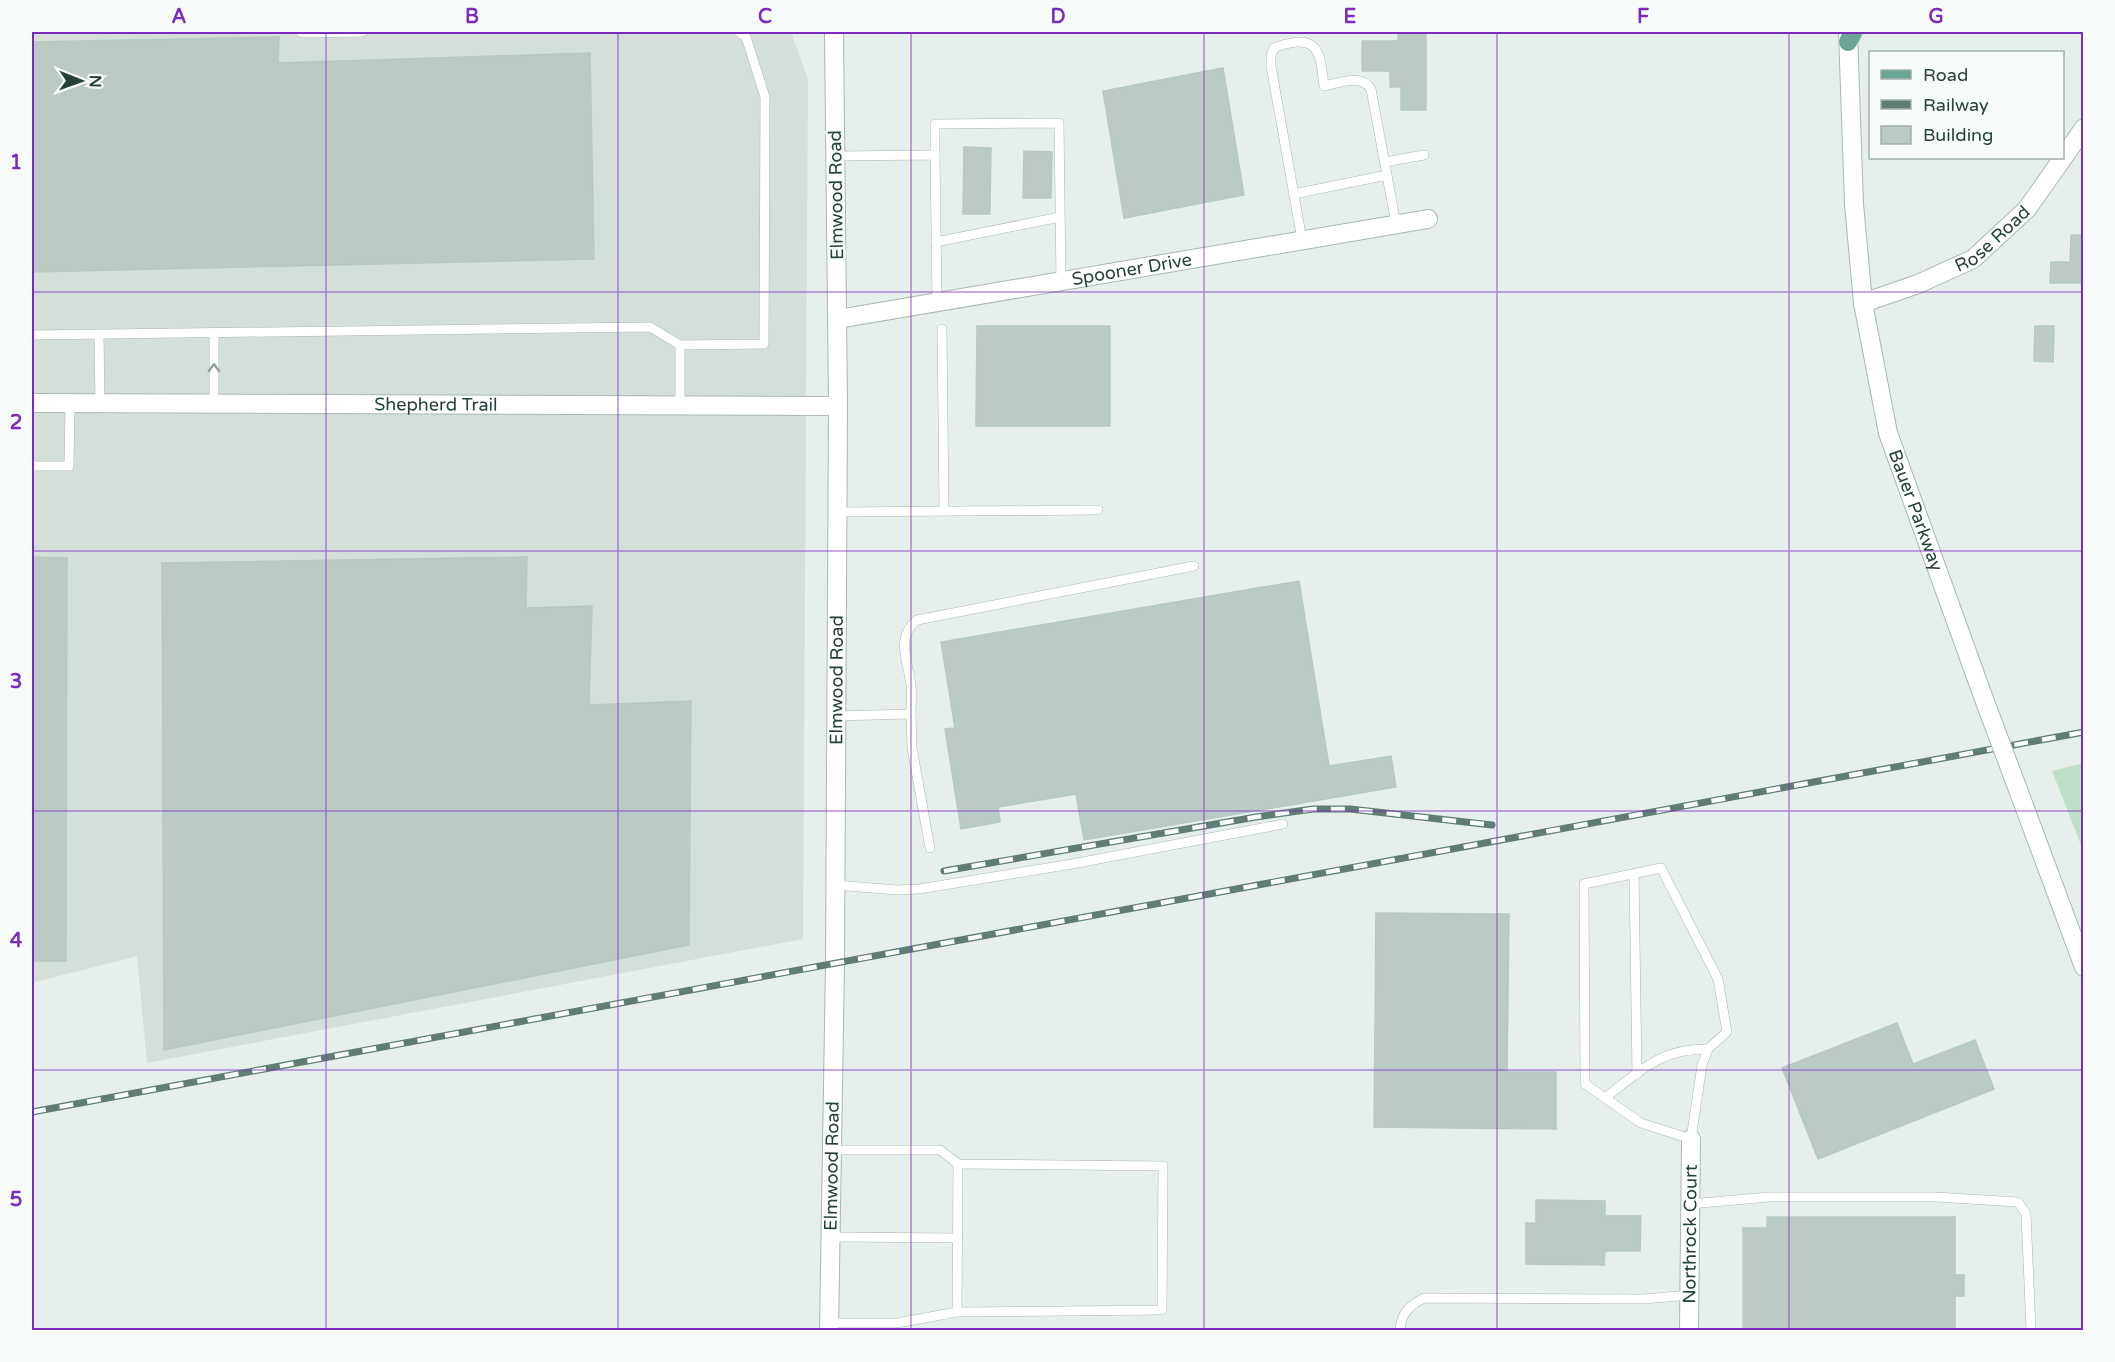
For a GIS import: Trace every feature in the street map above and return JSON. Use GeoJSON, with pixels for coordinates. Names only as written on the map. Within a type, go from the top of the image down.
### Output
{"type":"FeatureCollection","features":[{"type":"Feature","properties":{"kind":"street","name":"Elmwood Road"},"geometry":{"type":"LineString","coordinates":[[829,1327],[838,406],[834,32]]}},
{"type":"Feature","properties":{"kind":"street","name":"Bauer Parkway"},"geometry":{"type":"LineString","coordinates":[[1848,34],[1854,204],[1863,303],[1888,433],[2084,967]]}},
{"type":"Feature","properties":{"kind":"street","name":"Rose Road"},"geometry":{"type":"LineString","coordinates":[[2064,156],[2084,128]]}},
{"type":"Feature","properties":{"kind":"street","name":"Rose Road"},"geometry":{"type":"LineString","coordinates":[[1863,303],[1918,284],[1973,259],[2026,209],[2062,159]]}},
{"type":"Feature","properties":{"kind":"street","name":"Spooner Drive"},"geometry":{"type":"LineString","coordinates":[[838,319],[1428,219]]}},
{"type":"Feature","properties":{"kind":"street","name":"Shepherd Trail"},"geometry":{"type":"LineString","coordinates":[[32,403],[838,406]]}},
{"type":"Feature","properties":{"kind":"street","name":"Northrock Court"},"geometry":{"type":"LineString","coordinates":[[1689,1330],[1691,1138]]}},
{"type":"Feature","properties":{"kind":"lane"},"geometry":{"type":"LineString","coordinates":[[300,32],[362,32]]}},
{"type":"Feature","properties":{"kind":"lane"},"geometry":{"type":"LineString","coordinates":[[32,335],[650,327],[680,345],[764,344],[765,98],[746,37],[739,32]]}},
{"type":"Feature","properties":{"kind":"lane"},"geometry":{"type":"LineString","coordinates":[[1302,240],[1271,66],[1271,55],[1274,48],[1280,45],[1306,42],[1314,46],[1318,52],[1324,86],[1359,79],[1367,82],[1371,89],[1396,224]]}},
{"type":"Feature","properties":{"kind":"lane"},"geometry":{"type":"LineString","coordinates":[[937,302],[934,124],[1059,123],[1061,281]]}},
{"type":"Feature","properties":{"kind":"lane"},"geometry":{"type":"LineString","coordinates":[[835,156],[935,155]]}},
{"type":"Feature","properties":{"kind":"lane"},"geometry":{"type":"LineString","coordinates":[[1385,162],[1424,155]]}},
{"type":"Feature","properties":{"kind":"lane"},"geometry":{"type":"LineString","coordinates":[[1293,194],[1387,175]]}},
{"type":"Feature","properties":{"kind":"lane"},"geometry":{"type":"LineString","coordinates":[[936,242],[1060,217]]}},
{"type":"Feature","properties":{"kind":"lane"},"geometry":{"type":"LineString","coordinates":[[942,328],[944,511]]}},
{"type":"Feature","properties":{"kind":"lane"},"geometry":{"type":"LineString","coordinates":[[214,333],[214,404]]}},
{"type":"Feature","properties":{"kind":"lane"},"geometry":{"type":"LineString","coordinates":[[99,334],[99,403]]}},
{"type":"Feature","properties":{"kind":"lane"},"geometry":{"type":"LineString","coordinates":[[680,345],[680,406]]}},
{"type":"Feature","properties":{"kind":"lane"},"geometry":{"type":"LineString","coordinates":[[32,466],[69,466],[70,403]]}},
{"type":"Feature","properties":{"kind":"lane"},"geometry":{"type":"LineString","coordinates":[[837,512],[1098,510]]}},
{"type":"Feature","properties":{"kind":"lane"},"geometry":{"type":"LineString","coordinates":[[930,848],[912,748],[911,686],[904,640],[911,625],[917,620],[1194,566]]}},
{"type":"Feature","properties":{"kind":"lane"},"geometry":{"type":"LineString","coordinates":[[836,716],[911,714]]}},
{"type":"Feature","properties":{"kind":"lane"},"geometry":{"type":"LineString","coordinates":[[835,885],[897,890],[919,889],[1072,864],[1283,824]]}},
{"type":"Feature","properties":{"kind":"lane"},"geometry":{"type":"LineString","coordinates":[[1661,868],[1718,979],[1727,1032],[1708,1049],[1702,1065],[1691,1138],[1641,1123],[1585,1084],[1584,884],[1661,868]]}},
{"type":"Feature","properties":{"kind":"lane"},"geometry":{"type":"LineString","coordinates":[[1634,874],[1637,1074]]}},
{"type":"Feature","properties":{"kind":"lane"},"geometry":{"type":"LineString","coordinates":[[1605,1098],[1653,1061],[1687,1049],[1708,1049]]}},
{"type":"Feature","properties":{"kind":"lane"},"geometry":{"type":"LineString","coordinates":[[829,1327],[897,1323],[957,1312],[1162,1310],[1163,1166],[958,1164],[940,1150],[832,1150]]}},
{"type":"Feature","properties":{"kind":"lane"},"geometry":{"type":"LineString","coordinates":[[957,1312],[958,1164]]}},
{"type":"Feature","properties":{"kind":"lane"},"geometry":{"type":"LineString","coordinates":[[1690,1204],[1770,1197],[1935,1197],[2018,1202],[2026,1214],[2031,1330]]}},
{"type":"Feature","properties":{"kind":"lane"},"geometry":{"type":"LineString","coordinates":[[831,1237],[958,1238]]}},
{"type":"Feature","properties":{"kind":"lane"},"geometry":{"type":"LineString","coordinates":[[1400,1330],[1408,1307],[1424,1298],[1644,1299],[1690,1295]]}},
{"type":"Feature","properties":{"kind":"shaded area"},"geometry":{"type":"Polygon","coordinates":[[[32,32],[791,32],[808,79],[803,939],[147,1063],[137,956],[32,983],[32,32]]]}},
{"type":"Feature","properties":{"kind":"green space"},"geometry":{"type":"Polygon","coordinates":[[[2084,763],[2083,850],[2052,771],[2084,763]]]}},
{"type":"Feature","properties":{"kind":"building"},"geometry":{"type":"Polygon","coordinates":[[[1398,33],[1426,33],[1426,110],[1401,110],[1401,87],[1390,87],[1390,71],[1362,71],[1362,41],[1398,41],[1398,33]]]}},
{"type":"Feature","properties":{"kind":"building"},"geometry":{"type":"Polygon","coordinates":[[[279,37],[278,63],[590,53],[594,259],[32,272],[32,42],[279,37]]]}},
{"type":"Feature","properties":{"kind":"building"},"geometry":{"type":"Polygon","coordinates":[[[1223,68],[1244,195],[1124,218],[1103,91],[1223,68]]]}},
{"type":"Feature","properties":{"kind":"building"},"geometry":{"type":"Polygon","coordinates":[[[964,147],[991,148],[990,214],[963,214],[964,147]]]}},
{"type":"Feature","properties":{"kind":"building"},"geometry":{"type":"Polygon","coordinates":[[[1024,151],[1052,152],[1051,198],[1023,198],[1024,151]]]}},
{"type":"Feature","properties":{"kind":"building"},"geometry":{"type":"Polygon","coordinates":[[[2071,235],[2084,235],[2084,283],[2050,283],[2051,262],[2070,262],[2071,235]]]}},
{"type":"Feature","properties":{"kind":"building"},"geometry":{"type":"Polygon","coordinates":[[[977,326],[1110,326],[1110,426],[976,426],[977,326]]]}},
{"type":"Feature","properties":{"kind":"building"},"geometry":{"type":"Polygon","coordinates":[[[2035,326],[2054,326],[2053,362],[2034,361],[2035,326]]]}},
{"type":"Feature","properties":{"kind":"building"},"geometry":{"type":"Polygon","coordinates":[[[32,557],[67,558],[66,961],[32,961],[32,557]]]}},
{"type":"Feature","properties":{"kind":"building"},"geometry":{"type":"Polygon","coordinates":[[[527,557],[526,608],[592,606],[589,705],[691,701],[689,945],[164,1050],[162,563],[527,557]]]}},
{"type":"Feature","properties":{"kind":"building"},"geometry":{"type":"Polygon","coordinates":[[[1299,581],[1329,766],[1391,756],[1396,787],[1084,840],[1076,794],[998,807],[1000,822],[961,829],[945,729],[955,728],[941,642],[1299,581]]]}},
{"type":"Feature","properties":{"kind":"building"},"geometry":{"type":"Polygon","coordinates":[[[1376,913],[1509,914],[1507,1072],[1556,1072],[1556,1129],[1374,1127],[1376,913]]]}},
{"type":"Feature","properties":{"kind":"building"},"geometry":{"type":"Polygon","coordinates":[[[1897,1023],[1913,1064],[1975,1040],[1994,1089],[1818,1159],[1782,1068],[1897,1023]]]}},
{"type":"Feature","properties":{"kind":"building"},"geometry":{"type":"Polygon","coordinates":[[[1536,1200],[1605,1201],[1605,1216],[1641,1216],[1640,1251],[1605,1251],[1604,1265],[1526,1264],[1526,1223],[1536,1223],[1536,1200]]]}},
{"type":"Feature","properties":{"kind":"building"},"geometry":{"type":"Polygon","coordinates":[[[1767,1217],[1955,1217],[1955,1275],[1964,1275],[1964,1296],[1955,1296],[1955,1330],[1743,1330],[1743,1228],[1767,1228],[1767,1217]]]}},
{"type":"Feature","properties":{"kind":"railway"},"geometry":{"type":"LineString","coordinates":[[32,1112],[2084,732]]}},
{"type":"Feature","properties":{"kind":"railway"},"geometry":{"type":"LineString","coordinates":[[944,871],[1313,809],[1350,809],[1492,825]]}}]}
